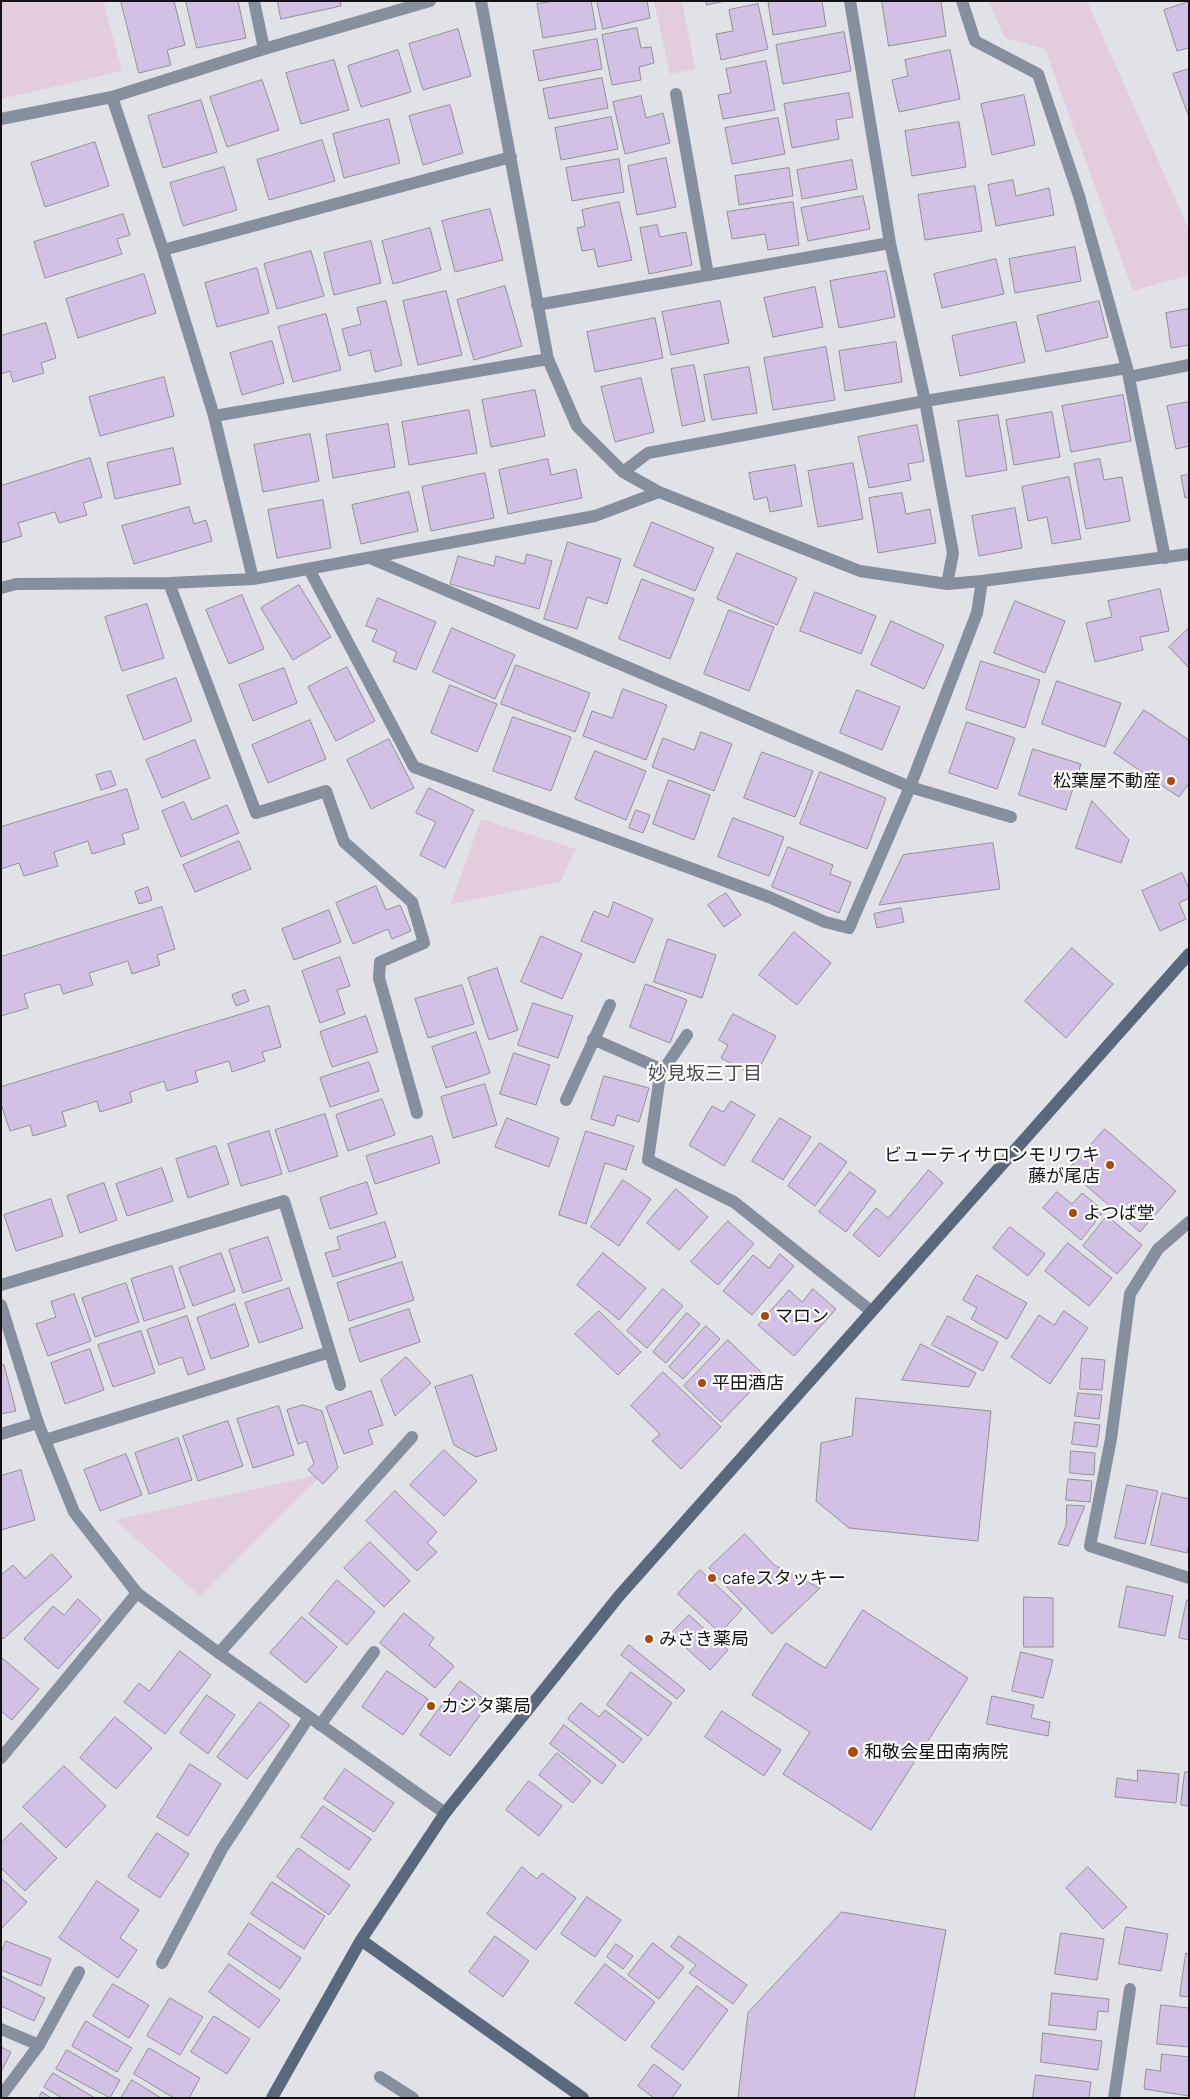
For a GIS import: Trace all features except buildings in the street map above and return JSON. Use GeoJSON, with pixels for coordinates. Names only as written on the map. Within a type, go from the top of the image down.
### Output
{"type":"FeatureCollection","features":[{"type":"Feature","properties":{"kind":"street"},"geometry":{"type":"LineString","coordinates":[[254,1],[264,49]]}},
{"type":"Feature","properties":{"kind":"street"},"geometry":{"type":"LineString","coordinates":[[1,119],[112,98],[264,49],[430,1]]}},
{"type":"Feature","properties":{"kind":"street"},"geometry":{"type":"LineString","coordinates":[[481,1],[548,359],[577,426],[623,472],[659,492],[860,571],[947,584],[982,582],[1189,554]]}},
{"type":"Feature","properties":{"kind":"street"},"geometry":{"type":"LineString","coordinates":[[850,1],[890,243],[925,401],[953,552],[947,584]]}},
{"type":"Feature","properties":{"kind":"street"},"geometry":{"type":"LineString","coordinates":[[962,1],[976,41],[1038,74],[1079,196],[1128,372],[1165,558]]}},
{"type":"Feature","properties":{"kind":"street"},"geometry":{"type":"LineString","coordinates":[[676,94],[708,275]]}},
{"type":"Feature","properties":{"kind":"street"},"geometry":{"type":"LineString","coordinates":[[112,98],[163,250],[214,416],[253,579]]}},
{"type":"Feature","properties":{"kind":"street"},"geometry":{"type":"LineString","coordinates":[[163,250],[511,157]]}},
{"type":"Feature","properties":{"kind":"street"},"geometry":{"type":"LineString","coordinates":[[537,305],[890,243]]}},
{"type":"Feature","properties":{"kind":"street"},"geometry":{"type":"LineString","coordinates":[[214,416],[548,359]]}},
{"type":"Feature","properties":{"kind":"street"},"geometry":{"type":"LineString","coordinates":[[623,472],[648,454],[925,401],[1189,365]]}},
{"type":"Feature","properties":{"kind":"street"},"geometry":{"type":"LineString","coordinates":[[1,588],[16,584],[169,583],[253,579],[596,516],[659,492]]}},
{"type":"Feature","properties":{"kind":"street"},"geometry":{"type":"LineString","coordinates":[[370,558],[910,787],[1011,816]]}},
{"type":"Feature","properties":{"kind":"street"},"geometry":{"type":"LineString","coordinates":[[309,569],[414,767],[769,897],[825,922],[849,928],[910,787],[977,614],[982,582]]}},
{"type":"Feature","properties":{"kind":"street"},"geometry":{"type":"LineString","coordinates":[[169,583],[256,813],[326,792],[344,842],[412,902],[424,943],[380,962],[379,978],[417,1113]]}},
{"type":"Feature","properties":{"kind":"street"},"geometry":{"type":"LineString","coordinates":[[272,2098],[361,1940],[446,1814],[619,1596],[1189,954]]}},
{"type":"Feature","properties":{"kind":"street"},"geometry":{"type":"LineString","coordinates":[[566,1100],[610,1005]]}},
{"type":"Feature","properties":{"kind":"street"},"geometry":{"type":"LineString","coordinates":[[687,1035],[660,1075],[648,1160],[734,1202],[871,1311]]}},
{"type":"Feature","properties":{"kind":"street"},"geometry":{"type":"LineString","coordinates":[[593,1039],[663,1070]]}},
{"type":"Feature","properties":{"kind":"street"},"geometry":{"type":"LineString","coordinates":[[1,1284],[284,1201],[340,1385]]}},
{"type":"Feature","properties":{"kind":"street"},"geometry":{"type":"LineString","coordinates":[[1189,1222],[1158,1249],[1130,1294],[1111,1439],[1090,1546],[1189,1578]]}},
{"type":"Feature","properties":{"kind":"street"},"geometry":{"type":"LineString","coordinates":[[1,1305],[38,1423],[74,1512],[137,1593],[446,1814]]}},
{"type":"Feature","properties":{"kind":"street"},"geometry":{"type":"LineString","coordinates":[[44,1440],[330,1352]]}},
{"type":"Feature","properties":{"kind":"street"},"geometry":{"type":"LineString","coordinates":[[1,1434],[38,1423]]}},
{"type":"Feature","properties":{"kind":"street"},"geometry":{"type":"LineString","coordinates":[[219,1653],[412,1437]]}},
{"type":"Feature","properties":{"kind":"street"},"geometry":{"type":"LineString","coordinates":[[1,1758],[137,1593]]}},
{"type":"Feature","properties":{"kind":"street"},"geometry":{"type":"LineString","coordinates":[[162,1962],[222,1849],[314,1721],[374,1652]]}},
{"type":"Feature","properties":{"kind":"street"},"geometry":{"type":"LineString","coordinates":[[361,1940],[583,2098]]}},
{"type":"Feature","properties":{"kind":"street"},"geometry":{"type":"LineString","coordinates":[[1,2096],[39,2045],[79,1972]]}},
{"type":"Feature","properties":{"kind":"street"},"geometry":{"type":"LineString","coordinates":[[1114,2098],[1130,1989]]}},
{"type":"Feature","properties":{"kind":"street"},"geometry":{"type":"LineString","coordinates":[[1,2029],[39,2045]]}},
{"type":"Feature","properties":{"kind":"street"},"geometry":{"type":"LineString","coordinates":[[380,2077],[413,2098]]}},
{"type":"Feature","properties":{"kind":"shaded area"},"geometry":{"type":"Polygon","coordinates":[[[1,1],[103,1],[122,71],[1,99],[1,1]]]}},
{"type":"Feature","properties":{"kind":"shaded area"},"geometry":{"type":"Polygon","coordinates":[[[654,1],[682,1],[695,69],[670,74],[654,1]]]}},
{"type":"Feature","properties":{"kind":"shaded area"},"geometry":{"type":"Polygon","coordinates":[[[988,1],[1087,1],[1189,230],[1189,275],[1133,291],[1045,49],[1005,38],[988,1]]]}},
{"type":"Feature","properties":{"kind":"shaded area"},"geometry":{"type":"Polygon","coordinates":[[[481,819],[576,849],[560,882],[451,904],[481,819]]]}},
{"type":"Feature","properties":{"kind":"shaded area"},"geometry":{"type":"Polygon","coordinates":[[[323,1474],[200,1596],[115,1520],[323,1474]]]}},
{"type":"Feature","properties":{"kind":"place","name":"松葉屋不動産"},"geometry":{"type":"Point","coordinates":[1171,781]}},
{"type":"Feature","properties":{"kind":"place","name":"ビューティサロンモリワキ 藤が尾店"},"geometry":{"type":"Point","coordinates":[1110,1165]}},
{"type":"Feature","properties":{"kind":"place","name":"よつば堂"},"geometry":{"type":"Point","coordinates":[1073,1213]}},
{"type":"Feature","properties":{"kind":"place","name":"マロン"},"geometry":{"type":"Point","coordinates":[765,1316]}},
{"type":"Feature","properties":{"kind":"place","name":"平田酒店"},"geometry":{"type":"Point","coordinates":[702,1383]}},
{"type":"Feature","properties":{"kind":"place","name":"cafeスタッキー"},"geometry":{"type":"Point","coordinates":[712,1578]}},
{"type":"Feature","properties":{"kind":"place","name":"みさき薬局"},"geometry":{"type":"Point","coordinates":[649,1639]}},
{"type":"Feature","properties":{"kind":"place","name":"カジタ薬局"},"geometry":{"type":"Point","coordinates":[431,1706]}},
{"type":"Feature","properties":{"kind":"place","name":"和敬会星田南病院"},"geometry":{"type":"Point","coordinates":[853,1752]}},
{"type":"Feature","properties":{"kind":"district","name":"妙見坂三丁目"},"geometry":{"type":"Point","coordinates":[705,1074]}}]}
